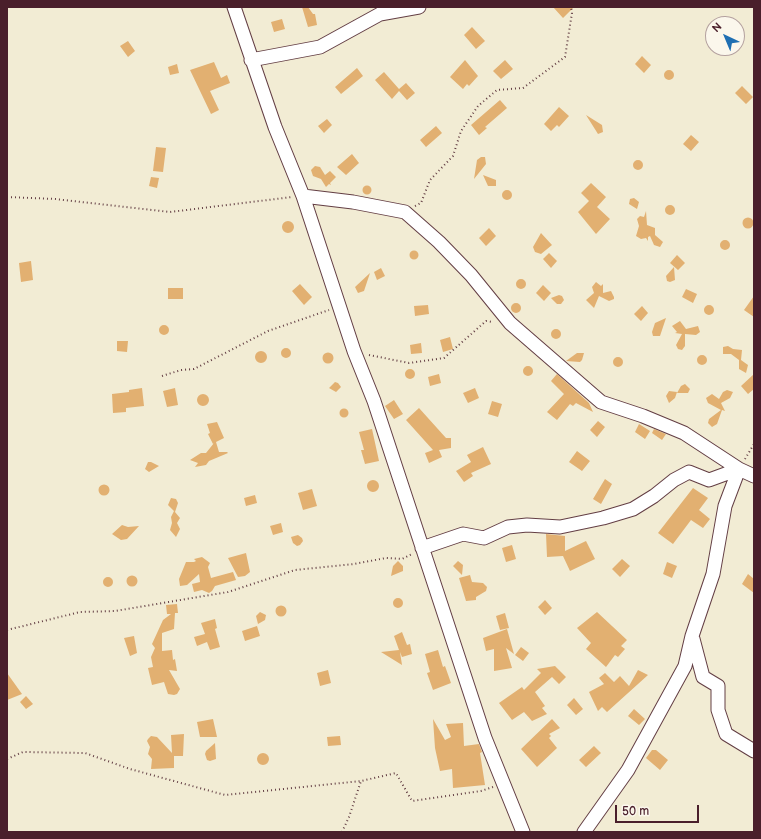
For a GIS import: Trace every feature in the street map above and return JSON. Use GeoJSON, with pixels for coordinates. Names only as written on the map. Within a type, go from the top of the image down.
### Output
{"type":"FeatureCollection","features":[{"type":"Feature","properties":{"kind":"street"},"geometry":{"type":"LineString","coordinates":[[234,7],[275,127],[303,196],[354,351],[374,401],[485,738],[523,832]]}},
{"type":"Feature","properties":{"kind":"street"},"geometry":{"type":"LineString","coordinates":[[251,60],[320,47],[380,14],[418,7]]}},
{"type":"Feature","properties":{"kind":"street"},"geometry":{"type":"LineString","coordinates":[[303,196],[353,202],[405,212],[439,242],[460,264],[510,323],[601,402],[643,416],[684,433],[739,469],[754,476]]}},
{"type":"Feature","properties":{"kind":"street"},"geometry":{"type":"LineString","coordinates":[[422,548],[463,534],[484,538],[508,527],[527,525],[560,527],[603,518],[633,509],[654,496],[674,480],[689,472],[709,480],[739,469]]}},
{"type":"Feature","properties":{"kind":"street"},"geometry":{"type":"LineString","coordinates":[[584,832],[628,770],[685,666],[692,636],[713,574],[725,506],[739,469]]}},
{"type":"Feature","properties":{"kind":"street"},"geometry":{"type":"LineString","coordinates":[[692,636],[703,678],[718,686],[718,710],[726,734],[754,752]]}},
{"type":"Feature","properties":{"kind":"path"},"geometry":{"type":"LineString","coordinates":[[405,212],[421,202],[430,180],[453,156],[461,131],[478,106],[497,90],[523,88],[565,57],[572,13],[571,7]]}},
{"type":"Feature","properties":{"kind":"path"},"geometry":{"type":"LineString","coordinates":[[7,197],[56,199],[170,212],[303,196]]}},
{"type":"Feature","properties":{"kind":"path"},"geometry":{"type":"LineString","coordinates":[[162,376],[181,370],[194,369],[268,331],[339,306]]}},
{"type":"Feature","properties":{"kind":"path"},"geometry":{"type":"LineString","coordinates":[[354,351],[409,363],[444,358],[486,321],[510,323]]}},
{"type":"Feature","properties":{"kind":"path"},"geometry":{"type":"LineString","coordinates":[[739,469],[754,444]]}},
{"type":"Feature","properties":{"kind":"path"},"geometry":{"type":"LineString","coordinates":[[7,630],[80,612],[115,611],[228,592],[295,570],[354,564],[386,558],[402,559],[422,548]]}},
{"type":"Feature","properties":{"kind":"path"},"geometry":{"type":"LineString","coordinates":[[7,758],[23,752],[85,753],[130,769],[225,795],[361,781],[396,773],[412,801],[481,790],[503,784]]}},
{"type":"Feature","properties":{"kind":"path"},"geometry":{"type":"LineString","coordinates":[[342,832],[349,817],[361,781]]}},
{"type":"Feature","properties":{"kind":"building"},"geometry":{"type":"Polygon","coordinates":[[[302,7],[308,7],[313,14],[315,14],[317,25],[308,27],[302,7]]]}},
{"type":"Feature","properties":{"kind":"building"},"geometry":{"type":"Polygon","coordinates":[[[553,7],[574,7],[563,18],[553,7]]]}},
{"type":"Feature","properties":{"kind":"building"},"geometry":{"type":"Polygon","coordinates":[[[282,19],[285,29],[274,32],[271,22],[282,19]]]}},
{"type":"Feature","properties":{"kind":"building"},"geometry":{"type":"Polygon","coordinates":[[[472,27],[485,41],[476,49],[464,35],[472,27]]]}},
{"type":"Feature","properties":{"kind":"building"},"geometry":{"type":"Polygon","coordinates":[[[128,41],[135,51],[128,57],[120,46],[128,41]]]}},
{"type":"Feature","properties":{"kind":"building"},"geometry":{"type":"Polygon","coordinates":[[[642,56],[651,65],[644,73],[635,64],[642,56]]]}},
{"type":"Feature","properties":{"kind":"building"},"geometry":{"type":"Polygon","coordinates":[[[465,60],[478,76],[469,86],[467,84],[463,89],[450,77],[465,60]]]}},
{"type":"Feature","properties":{"kind":"building"},"geometry":{"type":"Polygon","coordinates":[[[505,60],[513,69],[501,79],[493,71],[505,60]]]}},
{"type":"Feature","properties":{"kind":"building"},"geometry":{"type":"Polygon","coordinates":[[[214,62],[221,78],[227,75],[230,83],[210,91],[219,110],[211,114],[190,70],[214,62]]]}},
{"type":"Feature","properties":{"kind":"building"},"geometry":{"type":"Polygon","coordinates":[[[177,64],[179,73],[170,75],[168,67],[177,64]]]}},
{"type":"Feature","properties":{"kind":"building"},"geometry":{"type":"Polygon","coordinates":[[[357,68],[363,76],[341,94],[335,87],[357,68]]]}},
{"type":"Feature","properties":{"kind":"building"},"geometry":{"type":"Polygon","coordinates":[[[667,70],[671,70],[673,71],[673,79],[667,80],[664,77],[664,73],[667,70]]]}},
{"type":"Feature","properties":{"kind":"building"},"geometry":{"type":"Polygon","coordinates":[[[384,72],[399,89],[406,83],[415,93],[407,100],[399,91],[392,99],[375,80],[384,72]]]}},
{"type":"Feature","properties":{"kind":"building"},"geometry":{"type":"Polygon","coordinates":[[[742,86],[753,97],[746,104],[735,93],[742,86]]]}},
{"type":"Feature","properties":{"kind":"building"},"geometry":{"type":"Polygon","coordinates":[[[500,100],[507,108],[485,127],[487,128],[479,135],[471,125],[500,100]]]}},
{"type":"Feature","properties":{"kind":"building"},"geometry":{"type":"Polygon","coordinates":[[[559,107],[569,116],[559,127],[557,125],[551,131],[544,124],[559,107]]]}},
{"type":"Feature","properties":{"kind":"building"},"geometry":{"type":"Polygon","coordinates":[[[586,115],[602,125],[603,132],[598,134],[586,115]]]}},
{"type":"Feature","properties":{"kind":"building"},"geometry":{"type":"Polygon","coordinates":[[[327,119],[332,125],[324,133],[318,126],[327,119]]]}},
{"type":"Feature","properties":{"kind":"building"},"geometry":{"type":"Polygon","coordinates":[[[436,126],[442,133],[426,147],[420,140],[436,126]]]}},
{"type":"Feature","properties":{"kind":"building"},"geometry":{"type":"Polygon","coordinates":[[[691,135],[699,142],[691,151],[683,144],[691,135]]]}},
{"type":"Feature","properties":{"kind":"building"},"geometry":{"type":"Polygon","coordinates":[[[156,147],[166,148],[163,172],[153,171],[156,147]]]}},
{"type":"Feature","properties":{"kind":"building"},"geometry":{"type":"Polygon","coordinates":[[[352,154],[359,163],[346,175],[337,167],[352,154]]]}},
{"type":"Feature","properties":{"kind":"building"},"geometry":{"type":"Polygon","coordinates":[[[481,157],[485,157],[486,164],[474,179],[477,160],[481,157]]]}},
{"type":"Feature","properties":{"kind":"building"},"geometry":{"type":"Polygon","coordinates":[[[638,160],[643,165],[638,170],[633,165],[638,160]]]}},
{"type":"Feature","properties":{"kind":"building"},"geometry":{"type":"Polygon","coordinates":[[[315,166],[320,167],[325,175],[330,171],[336,177],[330,183],[331,185],[329,184],[326,187],[321,179],[313,176],[311,170],[315,166]]]}},
{"type":"Feature","properties":{"kind":"building"},"geometry":{"type":"Polygon","coordinates":[[[483,175],[496,180],[496,186],[488,186],[483,175]]]}},
{"type":"Feature","properties":{"kind":"building"},"geometry":{"type":"Polygon","coordinates":[[[151,177],[159,178],[157,188],[149,186],[151,177]]]}},
{"type":"Feature","properties":{"kind":"building"},"geometry":{"type":"Polygon","coordinates":[[[591,183],[606,197],[597,207],[610,219],[596,234],[578,212],[589,201],[581,193],[591,183]]]}},
{"type":"Feature","properties":{"kind":"building"},"geometry":{"type":"Polygon","coordinates":[[[367,185],[372,190],[367,195],[362,190],[367,185]]]}},
{"type":"Feature","properties":{"kind":"building"},"geometry":{"type":"Polygon","coordinates":[[[507,190],[512,195],[507,200],[502,195],[507,190]]]}},
{"type":"Feature","properties":{"kind":"building"},"geometry":{"type":"Polygon","coordinates":[[[634,198],[639,202],[637,209],[629,204],[630,199],[634,198]]]}},
{"type":"Feature","properties":{"kind":"building"},"geometry":{"type":"Polygon","coordinates":[[[670,205],[675,210],[670,215],[665,210],[670,205]]]}},
{"type":"Feature","properties":{"kind":"building"},"geometry":{"type":"Polygon","coordinates":[[[646,211],[647,225],[655,228],[655,235],[663,242],[660,247],[654,245],[650,236],[648,237],[648,241],[646,238],[641,239],[636,236],[639,226],[637,219],[640,216],[644,217],[646,211]]]}},
{"type":"Feature","properties":{"kind":"building"},"geometry":{"type":"Polygon","coordinates":[[[746,218],[750,218],[752,219],[752,227],[746,228],[743,225],[743,221],[746,218]]]}},
{"type":"Feature","properties":{"kind":"building"},"geometry":{"type":"Polygon","coordinates":[[[288,221],[292,223],[294,227],[292,231],[288,233],[284,231],[282,227],[284,223],[288,221]]]}},
{"type":"Feature","properties":{"kind":"building"},"geometry":{"type":"Polygon","coordinates":[[[489,228],[496,236],[486,246],[479,238],[489,228]]]}},
{"type":"Feature","properties":{"kind":"building"},"geometry":{"type":"Polygon","coordinates":[[[541,233],[552,245],[541,254],[535,252],[533,247],[541,233]]]}},
{"type":"Feature","properties":{"kind":"building"},"geometry":{"type":"Polygon","coordinates":[[[725,240],[730,245],[725,250],[720,245],[725,240]]]}},
{"type":"Feature","properties":{"kind":"building"},"geometry":{"type":"Polygon","coordinates":[[[412,251],[416,251],[418,255],[416,259],[412,259],[410,257],[410,253],[412,251]]]}},
{"type":"Feature","properties":{"kind":"building"},"geometry":{"type":"Polygon","coordinates":[[[549,253],[557,261],[551,268],[543,259],[549,253]]]}},
{"type":"Feature","properties":{"kind":"building"},"geometry":{"type":"Polygon","coordinates":[[[677,255],[685,263],[678,270],[670,263],[677,255]]]}},
{"type":"Feature","properties":{"kind":"building"},"geometry":{"type":"Polygon","coordinates":[[[31,261],[33,280],[21,282],[19,263],[31,261]]]}},
{"type":"Feature","properties":{"kind":"building"},"geometry":{"type":"Polygon","coordinates":[[[674,267],[675,280],[670,282],[667,281],[666,276],[674,267]]]}},
{"type":"Feature","properties":{"kind":"building"},"geometry":{"type":"Polygon","coordinates":[[[381,268],[385,276],[377,280],[374,272],[381,268]]]}},
{"type":"Feature","properties":{"kind":"building"},"geometry":{"type":"Polygon","coordinates":[[[370,273],[364,291],[358,293],[355,287],[370,273]]]}},
{"type":"Feature","properties":{"kind":"building"},"geometry":{"type":"Polygon","coordinates":[[[521,279],[526,284],[521,289],[516,284],[521,279]]]}},
{"type":"Feature","properties":{"kind":"building"},"geometry":{"type":"Polygon","coordinates":[[[596,282],[601,286],[603,284],[603,293],[611,291],[614,299],[609,301],[599,296],[594,308],[586,300],[594,293],[592,287],[596,282]]]}},
{"type":"Feature","properties":{"kind":"building"},"geometry":{"type":"Polygon","coordinates":[[[300,284],[312,297],[304,305],[292,291],[300,284]]]}},
{"type":"Feature","properties":{"kind":"building"},"geometry":{"type":"Polygon","coordinates":[[[543,285],[551,293],[544,301],[536,293],[543,285]]]}},
{"type":"Feature","properties":{"kind":"building"},"geometry":{"type":"Polygon","coordinates":[[[168,288],[183,288],[183,299],[168,299],[168,288]]]}},
{"type":"Feature","properties":{"kind":"building"},"geometry":{"type":"Polygon","coordinates":[[[686,289],[697,294],[693,303],[682,297],[686,289]]]}},
{"type":"Feature","properties":{"kind":"building"},"geometry":{"type":"Polygon","coordinates":[[[559,295],[562,296],[564,300],[561,304],[557,304],[551,298],[559,295]]]}},
{"type":"Feature","properties":{"kind":"building"},"geometry":{"type":"Polygon","coordinates":[[[754,296],[754,317],[744,310],[754,296]]]}},
{"type":"Feature","properties":{"kind":"building"},"geometry":{"type":"Polygon","coordinates":[[[516,303],[521,308],[516,313],[511,308],[516,303]]]}},
{"type":"Feature","properties":{"kind":"building"},"geometry":{"type":"Polygon","coordinates":[[[428,305],[429,314],[415,316],[414,306],[428,305]]]}},
{"type":"Feature","properties":{"kind":"building"},"geometry":{"type":"Polygon","coordinates":[[[707,305],[711,305],[714,310],[711,315],[707,315],[704,312],[704,308],[707,305]]]}},
{"type":"Feature","properties":{"kind":"building"},"geometry":{"type":"Polygon","coordinates":[[[642,306],[648,313],[641,321],[634,314],[642,306]]]}},
{"type":"Feature","properties":{"kind":"building"},"geometry":{"type":"Polygon","coordinates":[[[666,318],[660,336],[653,336],[652,332],[655,323],[666,318]]]}},
{"type":"Feature","properties":{"kind":"building"},"geometry":{"type":"Polygon","coordinates":[[[680,321],[686,329],[698,326],[700,332],[696,335],[685,334],[685,346],[682,350],[678,349],[676,345],[682,334],[675,333],[677,332],[672,326],[680,321]]]}},
{"type":"Feature","properties":{"kind":"building"},"geometry":{"type":"Polygon","coordinates":[[[162,325],[166,325],[168,326],[168,334],[162,335],[159,332],[159,328],[162,325]]]}},
{"type":"Feature","properties":{"kind":"building"},"geometry":{"type":"Polygon","coordinates":[[[556,329],[561,334],[556,339],[551,334],[556,329]]]}},
{"type":"Feature","properties":{"kind":"building"},"geometry":{"type":"Polygon","coordinates":[[[450,337],[453,349],[443,352],[440,340],[450,337]]]}},
{"type":"Feature","properties":{"kind":"building"},"geometry":{"type":"Polygon","coordinates":[[[117,341],[128,341],[127,352],[117,351],[117,341]]]}},
{"type":"Feature","properties":{"kind":"building"},"geometry":{"type":"Polygon","coordinates":[[[421,343],[422,353],[411,354],[410,345],[421,343]]]}},
{"type":"Feature","properties":{"kind":"building"},"geometry":{"type":"Polygon","coordinates":[[[728,346],[733,349],[742,350],[741,360],[748,365],[746,373],[739,369],[739,360],[731,354],[723,354],[723,347],[728,346]]]}},
{"type":"Feature","properties":{"kind":"building"},"geometry":{"type":"Polygon","coordinates":[[[284,348],[288,348],[290,349],[290,357],[284,358],[281,355],[281,351],[284,348]]]}},
{"type":"Feature","properties":{"kind":"building"},"geometry":{"type":"Polygon","coordinates":[[[263,351],[266,352],[266,362],[259,363],[256,362],[255,355],[256,352],[263,351]]]}},
{"type":"Feature","properties":{"kind":"building"},"geometry":{"type":"Polygon","coordinates":[[[326,353],[330,353],[332,354],[332,362],[326,363],[323,360],[323,356],[326,353]]]}},
{"type":"Feature","properties":{"kind":"building"},"geometry":{"type":"Polygon","coordinates":[[[577,353],[584,353],[580,362],[566,361],[577,353]]]}},
{"type":"Feature","properties":{"kind":"building"},"geometry":{"type":"Polygon","coordinates":[[[702,355],[707,360],[702,365],[697,360],[702,355]]]}},
{"type":"Feature","properties":{"kind":"building"},"geometry":{"type":"Polygon","coordinates":[[[618,357],[623,362],[618,367],[613,362],[618,357]]]}},
{"type":"Feature","properties":{"kind":"building"},"geometry":{"type":"Polygon","coordinates":[[[526,366],[530,366],[532,367],[532,375],[526,376],[523,373],[523,369],[526,366]]]}},
{"type":"Feature","properties":{"kind":"building"},"geometry":{"type":"Polygon","coordinates":[[[410,369],[415,374],[410,379],[405,374],[410,369]]]}},
{"type":"Feature","properties":{"kind":"building"},"geometry":{"type":"Polygon","coordinates":[[[439,374],[441,383],[430,386],[428,377],[439,374]]]}},
{"type":"Feature","properties":{"kind":"building"},"geometry":{"type":"Polygon","coordinates":[[[557,374],[589,403],[593,412],[576,403],[573,406],[570,404],[557,420],[547,412],[564,394],[551,381],[557,374]]]}},
{"type":"Feature","properties":{"kind":"building"},"geometry":{"type":"Polygon","coordinates":[[[754,374],[754,389],[748,394],[741,386],[754,374]]]}},
{"type":"Feature","properties":{"kind":"building"},"geometry":{"type":"Polygon","coordinates":[[[335,382],[341,387],[336,392],[329,388],[335,382]]]}},
{"type":"Feature","properties":{"kind":"building"},"geometry":{"type":"Polygon","coordinates":[[[685,384],[690,389],[688,393],[677,393],[681,386],[685,384]]]}},
{"type":"Feature","properties":{"kind":"building"},"geometry":{"type":"Polygon","coordinates":[[[142,388],[144,406],[126,408],[126,412],[113,413],[112,394],[129,392],[129,390],[142,388]]]}},
{"type":"Feature","properties":{"kind":"building"},"geometry":{"type":"Polygon","coordinates":[[[175,388],[178,405],[167,407],[163,391],[175,388]]]}},
{"type":"Feature","properties":{"kind":"building"},"geometry":{"type":"Polygon","coordinates":[[[475,388],[479,398],[468,403],[463,393],[475,388]]]}},
{"type":"Feature","properties":{"kind":"building"},"geometry":{"type":"Polygon","coordinates":[[[727,390],[733,392],[730,398],[721,403],[725,411],[722,410],[717,424],[712,427],[708,423],[709,419],[721,410],[708,403],[706,398],[712,394],[719,399],[723,392],[727,390]]]}},
{"type":"Feature","properties":{"kind":"building"},"geometry":{"type":"Polygon","coordinates":[[[669,391],[677,392],[675,398],[669,403],[666,396],[669,391]]]}},
{"type":"Feature","properties":{"kind":"building"},"geometry":{"type":"Polygon","coordinates":[[[201,394],[205,394],[209,400],[205,406],[201,406],[197,402],[197,398],[201,394]]]}},
{"type":"Feature","properties":{"kind":"building"},"geometry":{"type":"Polygon","coordinates":[[[394,400],[403,414],[394,419],[385,406],[394,400]]]}},
{"type":"Feature","properties":{"kind":"building"},"geometry":{"type":"Polygon","coordinates":[[[492,401],[502,404],[498,417],[488,414],[492,401]]]}},
{"type":"Feature","properties":{"kind":"building"},"geometry":{"type":"Polygon","coordinates":[[[344,408],[349,413],[344,418],[339,413],[344,408]]]}},
{"type":"Feature","properties":{"kind":"building"},"geometry":{"type":"Polygon","coordinates":[[[419,408],[446,438],[451,438],[451,448],[439,450],[442,457],[429,463],[425,453],[433,450],[406,420],[419,408]]]}},
{"type":"Feature","properties":{"kind":"building"},"geometry":{"type":"Polygon","coordinates":[[[598,421],[605,427],[597,437],[590,430],[598,421]]]}},
{"type":"Feature","properties":{"kind":"building"},"geometry":{"type":"Polygon","coordinates":[[[217,422],[224,438],[216,442],[219,452],[228,453],[209,461],[206,465],[195,467],[198,463],[190,460],[201,453],[206,453],[214,443],[213,444],[208,434],[210,433],[207,424],[217,422]]]}},
{"type":"Feature","properties":{"kind":"building"},"geometry":{"type":"Polygon","coordinates":[[[639,424],[650,431],[645,439],[635,432],[639,424]]]}},
{"type":"Feature","properties":{"kind":"building"},"geometry":{"type":"Polygon","coordinates":[[[372,429],[379,461],[365,464],[361,450],[364,450],[359,432],[372,429]]]}},
{"type":"Feature","properties":{"kind":"building"},"geometry":{"type":"Polygon","coordinates":[[[654,429],[666,434],[662,440],[652,433],[654,429]]]}},
{"type":"Feature","properties":{"kind":"building"},"geometry":{"type":"Polygon","coordinates":[[[483,447],[491,464],[471,473],[473,476],[464,482],[456,471],[471,462],[467,455],[483,447]]]}},
{"type":"Feature","properties":{"kind":"building"},"geometry":{"type":"Polygon","coordinates":[[[577,451],[590,461],[582,471],[569,462],[577,451]]]}},
{"type":"Feature","properties":{"kind":"building"},"geometry":{"type":"Polygon","coordinates":[[[148,462],[159,466],[149,472],[145,469],[148,462]]]}},
{"type":"Feature","properties":{"kind":"building"},"geometry":{"type":"Polygon","coordinates":[[[605,479],[612,484],[601,504],[593,499],[605,479]]]}},
{"type":"Feature","properties":{"kind":"building"},"geometry":{"type":"Polygon","coordinates":[[[371,480],[375,480],[379,486],[375,492],[371,492],[367,488],[367,484],[371,480]]]}},
{"type":"Feature","properties":{"kind":"building"},"geometry":{"type":"Polygon","coordinates":[[[104,484],[108,486],[110,490],[108,494],[104,496],[100,494],[98,490],[100,486],[104,484]]]}},
{"type":"Feature","properties":{"kind":"building"},"geometry":{"type":"Polygon","coordinates":[[[693,488],[708,498],[699,510],[710,519],[703,528],[691,520],[673,544],[658,533],[693,488]]]}},
{"type":"Feature","properties":{"kind":"building"},"geometry":{"type":"Polygon","coordinates":[[[312,489],[317,506],[303,510],[298,493],[312,489]]]}},
{"type":"Feature","properties":{"kind":"building"},"geometry":{"type":"Polygon","coordinates":[[[255,495],[257,503],[246,506],[244,498],[255,495]]]}},
{"type":"Feature","properties":{"kind":"building"},"geometry":{"type":"Polygon","coordinates":[[[171,498],[176,499],[178,503],[175,512],[180,518],[177,523],[180,529],[176,537],[170,530],[172,523],[171,517],[174,511],[168,505],[171,498]]]}},
{"type":"Feature","properties":{"kind":"building"},"geometry":{"type":"Polygon","coordinates":[[[281,523],[283,532],[273,535],[270,526],[281,523]]]}},
{"type":"Feature","properties":{"kind":"building"},"geometry":{"type":"Polygon","coordinates":[[[122,525],[128,527],[139,526],[127,539],[121,540],[112,534],[122,525]]]}},
{"type":"Feature","properties":{"kind":"building"},"geometry":{"type":"Polygon","coordinates":[[[546,534],[565,536],[565,551],[586,541],[595,559],[570,571],[563,556],[547,557],[546,534]]]}},
{"type":"Feature","properties":{"kind":"building"},"geometry":{"type":"Polygon","coordinates":[[[298,535],[303,541],[297,546],[293,543],[291,537],[298,535]]]}},
{"type":"Feature","properties":{"kind":"building"},"geometry":{"type":"Polygon","coordinates":[[[512,545],[516,559],[506,562],[502,548],[512,545]]]}},
{"type":"Feature","properties":{"kind":"building"},"geometry":{"type":"Polygon","coordinates":[[[246,553],[250,572],[245,576],[238,577],[228,558],[246,553]]]}},
{"type":"Feature","properties":{"kind":"building"},"geometry":{"type":"Polygon","coordinates":[[[202,557],[210,563],[208,567],[211,578],[233,572],[236,580],[215,586],[209,593],[202,590],[194,592],[192,584],[200,582],[199,574],[187,585],[180,586],[179,579],[186,562],[194,562],[196,561],[194,559],[202,557]]]}},
{"type":"Feature","properties":{"kind":"building"},"geometry":{"type":"Polygon","coordinates":[[[622,559],[630,566],[620,577],[612,569],[622,559]]]}},
{"type":"Feature","properties":{"kind":"building"},"geometry":{"type":"Polygon","coordinates":[[[398,561],[403,566],[403,571],[391,576],[393,566],[398,561]]]}},
{"type":"Feature","properties":{"kind":"building"},"geometry":{"type":"Polygon","coordinates":[[[458,561],[463,565],[462,575],[453,566],[458,561]]]}},
{"type":"Feature","properties":{"kind":"building"},"geometry":{"type":"Polygon","coordinates":[[[667,562],[677,566],[672,578],[663,574],[667,562]]]}},
{"type":"Feature","properties":{"kind":"building"},"geometry":{"type":"Polygon","coordinates":[[[748,574],[754,579],[754,593],[742,584],[748,574]]]}},
{"type":"Feature","properties":{"kind":"building"},"geometry":{"type":"Polygon","coordinates":[[[132,575],[136,577],[138,581],[136,585],[132,587],[128,585],[126,581],[128,577],[132,575]]]}},
{"type":"Feature","properties":{"kind":"building"},"geometry":{"type":"Polygon","coordinates":[[[470,575],[472,582],[483,583],[487,587],[486,591],[476,597],[476,600],[466,601],[459,578],[470,575]]]}},
{"type":"Feature","properties":{"kind":"building"},"geometry":{"type":"Polygon","coordinates":[[[106,577],[110,577],[112,578],[112,586],[106,587],[103,584],[103,580],[106,577]]]}},
{"type":"Feature","properties":{"kind":"building"},"geometry":{"type":"Polygon","coordinates":[[[398,598],[403,603],[398,608],[393,603],[398,598]]]}},
{"type":"Feature","properties":{"kind":"building"},"geometry":{"type":"Polygon","coordinates":[[[545,600],[552,608],[545,615],[538,607],[545,600]]]}},
{"type":"Feature","properties":{"kind":"building"},"geometry":{"type":"Polygon","coordinates":[[[177,604],[178,613],[175,613],[174,629],[162,633],[162,651],[172,650],[173,660],[175,659],[177,671],[169,670],[180,689],[177,694],[174,695],[168,694],[164,682],[152,685],[148,668],[153,667],[151,657],[155,648],[152,644],[163,620],[171,614],[167,614],[166,605],[177,604]]]}},
{"type":"Feature","properties":{"kind":"building"},"geometry":{"type":"Polygon","coordinates":[[[281,605],[285,607],[287,611],[285,615],[281,617],[277,615],[275,611],[277,607],[281,605]]]}},
{"type":"Feature","properties":{"kind":"building"},"geometry":{"type":"Polygon","coordinates":[[[260,612],[266,615],[265,620],[258,624],[256,616],[260,612]]]}},
{"type":"Feature","properties":{"kind":"building"},"geometry":{"type":"Polygon","coordinates":[[[597,612],[627,640],[621,646],[625,649],[618,657],[615,655],[606,667],[586,649],[591,643],[577,628],[597,612]]]}},
{"type":"Feature","properties":{"kind":"building"},"geometry":{"type":"Polygon","coordinates":[[[505,613],[509,628],[500,630],[496,616],[505,613]]]}},
{"type":"Feature","properties":{"kind":"building"},"geometry":{"type":"Polygon","coordinates":[[[215,619],[217,628],[215,629],[220,647],[210,650],[207,642],[197,646],[194,637],[205,634],[201,623],[215,619]]]}},
{"type":"Feature","properties":{"kind":"building"},"geometry":{"type":"Polygon","coordinates":[[[257,626],[260,636],[245,641],[242,631],[257,626]]]}},
{"type":"Feature","properties":{"kind":"building"},"geometry":{"type":"Polygon","coordinates":[[[507,629],[514,654],[506,648],[512,668],[494,671],[494,649],[486,651],[483,638],[507,629]]]}},
{"type":"Feature","properties":{"kind":"building"},"geometry":{"type":"Polygon","coordinates":[[[402,632],[407,645],[410,644],[412,654],[402,657],[400,652],[402,665],[381,652],[399,650],[394,636],[402,632]]]}},
{"type":"Feature","properties":{"kind":"building"},"geometry":{"type":"Polygon","coordinates":[[[134,636],[137,653],[130,656],[124,638],[134,636]]]}},
{"type":"Feature","properties":{"kind":"building"},"geometry":{"type":"Polygon","coordinates":[[[521,647],[529,653],[523,661],[515,655],[521,647]]]}},
{"type":"Feature","properties":{"kind":"building"},"geometry":{"type":"Polygon","coordinates":[[[438,650],[443,667],[445,666],[451,683],[433,690],[427,673],[430,672],[425,654],[438,650]]]}},
{"type":"Feature","properties":{"kind":"building"},"geometry":{"type":"Polygon","coordinates":[[[555,666],[566,677],[559,684],[552,677],[535,692],[545,706],[542,708],[547,714],[532,721],[524,712],[512,720],[499,703],[522,687],[524,690],[541,673],[537,669],[555,666]]]}},
{"type":"Feature","properties":{"kind":"building"},"geometry":{"type":"Polygon","coordinates":[[[328,670],[331,683],[320,686],[317,673],[328,670]]]}},
{"type":"Feature","properties":{"kind":"building"},"geometry":{"type":"Polygon","coordinates":[[[638,670],[648,675],[607,712],[602,707],[598,711],[589,692],[604,684],[599,678],[605,673],[614,682],[620,676],[629,686],[638,670]]]}},
{"type":"Feature","properties":{"kind":"building"},"geometry":{"type":"Polygon","coordinates":[[[7,673],[22,694],[7,700],[7,673]]]}},
{"type":"Feature","properties":{"kind":"building"},"geometry":{"type":"Polygon","coordinates":[[[26,696],[33,704],[26,709],[20,702],[26,696]]]}},
{"type":"Feature","properties":{"kind":"building"},"geometry":{"type":"Polygon","coordinates":[[[574,698],[583,709],[576,715],[567,705],[574,698]]]}},
{"type":"Feature","properties":{"kind":"building"},"geometry":{"type":"Polygon","coordinates":[[[634,709],[645,719],[639,725],[628,716],[634,709]]]}},
{"type":"Feature","properties":{"kind":"building"},"geometry":{"type":"Polygon","coordinates":[[[213,719],[217,737],[200,737],[197,722],[213,719]]]}},
{"type":"Feature","properties":{"kind":"building"},"geometry":{"type":"Polygon","coordinates":[[[433,719],[445,740],[451,737],[446,724],[463,723],[464,746],[479,744],[482,752],[480,753],[485,785],[453,788],[452,769],[440,771],[435,748],[433,719]]]}},
{"type":"Feature","properties":{"kind":"building"},"geometry":{"type":"Polygon","coordinates":[[[552,719],[560,728],[549,734],[551,736],[549,738],[557,748],[537,767],[521,749],[552,719]]]}},
{"type":"Feature","properties":{"kind":"building"},"geometry":{"type":"Polygon","coordinates":[[[184,734],[183,756],[174,756],[174,768],[151,769],[152,759],[148,754],[150,747],[147,741],[148,739],[151,736],[157,737],[172,753],[171,735],[184,734]]]}},
{"type":"Feature","properties":{"kind":"building"},"geometry":{"type":"Polygon","coordinates":[[[340,736],[341,745],[328,746],[327,737],[340,736]]]}},
{"type":"Feature","properties":{"kind":"building"},"geometry":{"type":"Polygon","coordinates":[[[215,743],[216,759],[210,761],[207,760],[205,754],[206,751],[215,743]]]}},
{"type":"Feature","properties":{"kind":"building"},"geometry":{"type":"Polygon","coordinates":[[[594,746],[601,753],[586,767],[579,760],[594,746]]]}},
{"type":"Feature","properties":{"kind":"building"},"geometry":{"type":"Polygon","coordinates":[[[652,750],[656,750],[668,760],[660,770],[646,758],[652,750]]]}},
{"type":"Feature","properties":{"kind":"building"},"geometry":{"type":"Polygon","coordinates":[[[263,753],[267,755],[269,759],[267,763],[263,765],[259,763],[257,759],[259,755],[263,753]]]}}]}
